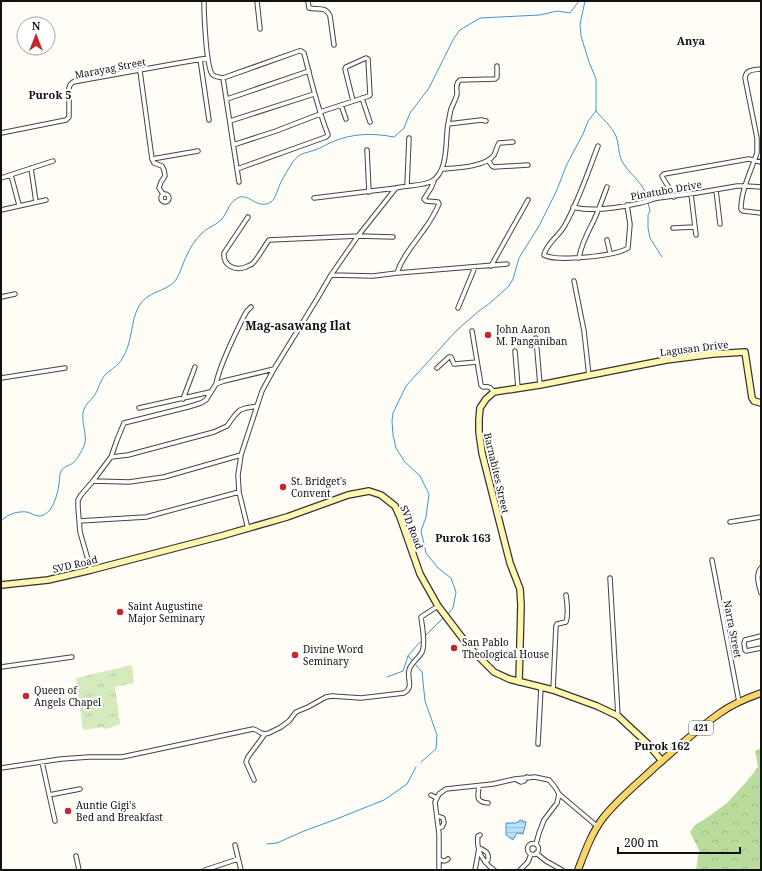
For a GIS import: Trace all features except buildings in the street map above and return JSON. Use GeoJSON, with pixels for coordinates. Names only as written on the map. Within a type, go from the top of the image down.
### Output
{"type":"FeatureCollection","features":[{"type":"Feature","properties":{"kind":"main road","name":"Lagusan Drive"},"geometry":{"type":"LineString","coordinates":[[589,376],[666,360],[744,352],[752,398],[754,402],[761,402]]}},
{"type":"Feature","properties":{"kind":"main road"},"geometry":{"type":"LineString","coordinates":[[494,392],[589,376]]}},
{"type":"Feature","properties":{"kind":"main road","name":"Barnabites Street"},"geometry":{"type":"LineString","coordinates":[[494,392],[486,399],[480,408],[479,432],[482,453],[510,563],[520,589],[519,682]]}},
{"type":"Feature","properties":{"kind":"main road","name":"SVD Road"},"geometry":{"type":"LineString","coordinates":[[1,585],[48,580],[90,570],[248,529],[348,495],[369,491],[381,495],[395,506],[420,574],[438,606],[470,648],[494,672],[519,682],[554,690],[597,706],[618,716],[648,744],[662,761]]}},
{"type":"Feature","properties":{"kind":"main road","name":"421"},"geometry":{"type":"LineString","coordinates":[[579,870],[587,847],[598,826],[616,803],[662,761],[721,712],[739,702],[761,693]]}},
{"type":"Feature","properties":{"kind":"street"},"geometry":{"type":"LineString","coordinates":[[204,1],[208,58],[212,73],[215,76],[223,78],[299,50],[302,51],[304,53],[320,114],[328,135],[237,169]]}},
{"type":"Feature","properties":{"kind":"street"},"geometry":{"type":"LineString","coordinates":[[257,1],[260,29]]}},
{"type":"Feature","properties":{"kind":"street"},"geometry":{"type":"LineString","coordinates":[[308,1],[309,8],[322,9],[328,12],[330,16],[334,45]]}},
{"type":"Feature","properties":{"kind":"street","name":"Marayag Street"},"geometry":{"type":"LineString","coordinates":[[1,133],[66,120],[69,117],[70,112],[69,88],[73,82],[208,58]]}},
{"type":"Feature","properties":{"kind":"street"},"geometry":{"type":"LineString","coordinates":[[234,145],[276,131],[341,105],[353,102],[369,96],[371,92],[368,59],[366,58],[346,67],[345,69],[353,102]]}},
{"type":"Feature","properties":{"kind":"street"},"geometry":{"type":"LineString","coordinates":[[200,59],[209,120]]}},
{"type":"Feature","properties":{"kind":"street"},"geometry":{"type":"LineString","coordinates":[[396,273],[439,204],[438,202],[426,201],[424,199],[434,180],[442,169],[445,159],[448,124],[456,95],[457,84],[460,80],[495,79],[497,77],[496,66]]}},
{"type":"Feature","properties":{"kind":"street"},"geometry":{"type":"LineString","coordinates":[[761,70],[749,71],[745,75],[757,138],[757,146],[754,161],[743,194],[742,209],[744,211],[761,213]]}},
{"type":"Feature","properties":{"kind":"street"},"geometry":{"type":"LineString","coordinates":[[140,71],[152,159],[154,163],[162,166],[164,170],[165,176],[160,182],[159,188],[163,194]]}},
{"type":"Feature","properties":{"kind":"street"},"geometry":{"type":"LineString","coordinates":[[227,99],[309,71]]}},
{"type":"Feature","properties":{"kind":"street"},"geometry":{"type":"LineString","coordinates":[[223,78],[234,145],[238,182]]}},
{"type":"Feature","properties":{"kind":"street"},"geometry":{"type":"LineString","coordinates":[[230,121],[314,94]]}},
{"type":"Feature","properties":{"kind":"street"},"geometry":{"type":"LineString","coordinates":[[362,98],[370,122]]}},
{"type":"Feature","properties":{"kind":"street"},"geometry":{"type":"LineString","coordinates":[[341,105],[346,120]]}},
{"type":"Feature","properties":{"kind":"street"},"geometry":{"type":"LineString","coordinates":[[448,124],[480,120],[486,121]]}},
{"type":"Feature","properties":{"kind":"street"},"geometry":{"type":"LineString","coordinates":[[407,186],[409,138]]}},
{"type":"Feature","properties":{"kind":"street"},"geometry":{"type":"LineString","coordinates":[[442,169],[465,166],[488,160],[494,155],[499,143],[513,142]]}},
{"type":"Feature","properties":{"kind":"street"},"geometry":{"type":"LineString","coordinates":[[598,146],[585,180],[562,230],[547,248],[544,255],[553,257],[579,258],[610,254],[625,250],[628,248],[630,224],[627,205]]}},
{"type":"Feature","properties":{"kind":"street"},"geometry":{"type":"LineString","coordinates":[[367,150],[369,192]]}},
{"type":"Feature","properties":{"kind":"street"},"geometry":{"type":"LineString","coordinates":[[152,159],[198,151]]}},
{"type":"Feature","properties":{"kind":"street"},"geometry":{"type":"LineString","coordinates":[[488,160],[492,166],[528,165]]}},
{"type":"Feature","properties":{"kind":"street"},"geometry":{"type":"LineString","coordinates":[[674,197],[664,181],[662,176],[664,174],[743,160],[761,162]]}},
{"type":"Feature","properties":{"kind":"street"},"geometry":{"type":"LineString","coordinates":[[1,178],[53,161]]}},
{"type":"Feature","properties":{"kind":"street"},"geometry":{"type":"LineString","coordinates":[[31,168],[36,202]]}},
{"type":"Feature","properties":{"kind":"street"},"geometry":{"type":"LineString","coordinates":[[11,175],[19,206]]}},
{"type":"Feature","properties":{"kind":"street"},"geometry":{"type":"LineString","coordinates":[[314,198],[396,188],[427,183],[434,180]]}},
{"type":"Feature","properties":{"kind":"street","name":"Pinatubo Drive"},"geometry":{"type":"LineString","coordinates":[[573,207],[578,209],[599,209],[737,186],[761,187]]}},
{"type":"Feature","properties":{"kind":"street"},"geometry":{"type":"LineString","coordinates":[[579,258],[583,242],[608,187]]}},
{"type":"Feature","properties":{"kind":"street"},"geometry":{"type":"LineString","coordinates":[[248,529],[239,492],[238,475],[241,456],[262,391],[331,275],[358,236],[396,188]]}},
{"type":"Feature","properties":{"kind":"street"},"geometry":{"type":"LineString","coordinates":[[716,190],[720,224]]}},
{"type":"Feature","properties":{"kind":"street"},"geometry":{"type":"LineString","coordinates":[[691,194],[696,235]]}},
{"type":"Feature","properties":{"kind":"street"},"geometry":{"type":"LineString","coordinates":[[1,210],[46,200]]}},
{"type":"Feature","properties":{"kind":"street"},"geometry":{"type":"LineString","coordinates":[[491,266],[528,200]]}},
{"type":"Feature","properties":{"kind":"street"},"geometry":{"type":"LineString","coordinates":[[248,217],[224,253],[225,261],[229,266],[244,268],[252,264],[269,240],[358,236],[393,237]]}},
{"type":"Feature","properties":{"kind":"street"},"geometry":{"type":"LineString","coordinates":[[673,228],[695,227]]}},
{"type":"Feature","properties":{"kind":"street"},"geometry":{"type":"LineString","coordinates":[[608,240],[610,254]]}},
{"type":"Feature","properties":{"kind":"street"},"geometry":{"type":"LineString","coordinates":[[331,275],[373,276],[507,264]]}},
{"type":"Feature","properties":{"kind":"street"},"geometry":{"type":"LineString","coordinates":[[458,308],[474,267]]}},
{"type":"Feature","properties":{"kind":"street"},"geometry":{"type":"LineString","coordinates":[[574,281],[584,331],[589,376]]}},
{"type":"Feature","properties":{"kind":"street"},"geometry":{"type":"LineString","coordinates":[[1,297],[15,294]]}},
{"type":"Feature","properties":{"kind":"street"},"geometry":{"type":"LineString","coordinates":[[90,570],[80,532],[78,500],[111,457],[124,422],[188,407],[206,400],[216,384],[217,377],[244,316],[251,307]]}},
{"type":"Feature","properties":{"kind":"street"},"geometry":{"type":"LineString","coordinates":[[472,331],[481,385],[490,387],[494,392]]}},
{"type":"Feature","properties":{"kind":"street"},"geometry":{"type":"LineString","coordinates":[[536,338],[540,385]]}},
{"type":"Feature","properties":{"kind":"street"},"geometry":{"type":"LineString","coordinates":[[514,352],[518,388]]}},
{"type":"Feature","properties":{"kind":"street"},"geometry":{"type":"LineString","coordinates":[[437,368],[449,357],[451,357],[454,364],[477,362]]}},
{"type":"Feature","properties":{"kind":"street"},"geometry":{"type":"LineString","coordinates":[[183,399],[195,367]]}},
{"type":"Feature","properties":{"kind":"street"},"geometry":{"type":"LineString","coordinates":[[1,378],[65,368]]}},
{"type":"Feature","properties":{"kind":"street"},"geometry":{"type":"LineString","coordinates":[[216,384],[274,369]]}},
{"type":"Feature","properties":{"kind":"street"},"geometry":{"type":"LineString","coordinates":[[139,408],[210,392]]}},
{"type":"Feature","properties":{"kind":"street"},"geometry":{"type":"LineString","coordinates":[[111,457],[128,455],[214,432],[227,426],[240,410],[257,406]]}},
{"type":"Feature","properties":{"kind":"street"},"geometry":{"type":"LineString","coordinates":[[93,481],[129,482],[164,477],[241,456]]}},
{"type":"Feature","properties":{"kind":"street"},"geometry":{"type":"LineString","coordinates":[[79,521],[146,517],[239,492]]}},
{"type":"Feature","properties":{"kind":"street"},"geometry":{"type":"LineString","coordinates":[[730,522],[761,517]]}},
{"type":"Feature","properties":{"kind":"street","name":"Narra Street"},"geometry":{"type":"LineString","coordinates":[[712,560],[739,702]]}},
{"type":"Feature","properties":{"kind":"street"},"geometry":{"type":"LineString","coordinates":[[761,568],[758,574],[761,593]]}},
{"type":"Feature","properties":{"kind":"street"},"geometry":{"type":"LineString","coordinates":[[610,578],[618,716]]}},
{"type":"Feature","properties":{"kind":"street"},"geometry":{"type":"LineString","coordinates":[[554,690],[556,626],[557,624],[566,622],[567,620],[568,607],[566,595]]}},
{"type":"Feature","properties":{"kind":"street"},"geometry":{"type":"LineString","coordinates":[[1,768],[61,759],[122,757],[252,729],[264,734],[270,733],[289,721],[296,712],[308,707],[326,696],[361,698],[404,693],[410,687],[410,668],[422,653],[423,642],[421,617],[438,606]]}},
{"type":"Feature","properties":{"kind":"street"},"geometry":{"type":"LineString","coordinates":[[761,636],[745,640],[744,643],[746,651],[761,648]]}},
{"type":"Feature","properties":{"kind":"street"},"geometry":{"type":"LineString","coordinates":[[1,667],[72,657]]}},
{"type":"Feature","properties":{"kind":"street"},"geometry":{"type":"LineString","coordinates":[[538,744],[541,687]]}},
{"type":"Feature","properties":{"kind":"street"},"geometry":{"type":"LineString","coordinates":[[254,780],[246,762],[264,734]]}},
{"type":"Feature","properties":{"kind":"street"},"geometry":{"type":"LineString","coordinates":[[42,762],[55,821]]}},
{"type":"Feature","properties":{"kind":"street"},"geometry":{"type":"LineString","coordinates":[[439,870],[439,828],[436,802],[439,794],[446,789],[500,783],[527,777],[549,780],[556,787],[559,794],[598,826]]}},
{"type":"Feature","properties":{"kind":"street"},"geometry":{"type":"LineString","coordinates":[[479,786],[479,801],[488,804]]}},
{"type":"Feature","properties":{"kind":"street"},"geometry":{"type":"LineString","coordinates":[[49,795],[80,789]]}},
{"type":"Feature","properties":{"kind":"street"},"geometry":{"type":"LineString","coordinates":[[536,854],[538,849],[536,844],[539,832],[544,820],[557,803],[559,794]]}},
{"type":"Feature","properties":{"kind":"street"},"geometry":{"type":"LineString","coordinates":[[432,795],[437,798]]}},
{"type":"Feature","properties":{"kind":"street"},"geometry":{"type":"LineString","coordinates":[[480,836],[478,836],[477,843],[482,858],[487,865],[494,870]]}},
{"type":"Feature","properties":{"kind":"street"},"geometry":{"type":"LineString","coordinates":[[536,844],[530,844],[527,850],[531,854],[536,854],[562,870]]}},
{"type":"Feature","properties":{"kind":"street"},"geometry":{"type":"LineString","coordinates":[[235,846],[241,870]]}},
{"type":"Feature","properties":{"kind":"street"},"geometry":{"type":"LineString","coordinates":[[479,848],[486,851],[489,855],[488,860],[485,862]]}},
{"type":"Feature","properties":{"kind":"street"},"geometry":{"type":"LineString","coordinates":[[475,870],[479,848]]}},
{"type":"Feature","properties":{"kind":"street"},"geometry":{"type":"LineString","coordinates":[[520,870],[528,862],[531,854]]}},
{"type":"Feature","properties":{"kind":"street"},"geometry":{"type":"LineString","coordinates":[[76,856],[80,870]]}},
{"type":"Feature","properties":{"kind":"street"},"geometry":{"type":"LineString","coordinates":[[206,870],[216,868],[238,859]]}},
{"type":"Feature","properties":{"kind":"street"},"geometry":{"type":"LineString","coordinates":[[439,859],[443,861],[448,859]]}},
{"type":"Feature","properties":{"kind":"green space"},"geometry":{"type":"Polygon","coordinates":[[[132,665],[134,683],[115,687],[120,724],[105,729],[104,727],[83,730],[76,678],[132,665]]]}},
{"type":"Feature","properties":{"kind":"green space"},"geometry":{"type":"Polygon","coordinates":[[[761,748],[761,870],[696,870],[699,850],[690,832],[695,825],[727,803],[747,781],[758,767],[755,751],[761,748]]]}},
{"type":"Feature","properties":{"kind":"water"},"geometry":{"type":"Polygon","coordinates":[[[520,820],[526,822],[523,834],[517,833],[513,840],[506,835],[506,823],[516,823],[520,820]]]}},
{"type":"Feature","properties":{"kind":"waterway"},"geometry":{"type":"LineString","coordinates":[[1,521],[7,516],[20,512],[27,512],[39,516],[50,510],[57,494],[61,471],[76,460],[85,443],[83,417],[84,409],[96,393],[104,376],[119,364],[126,352],[134,319],[139,306],[147,297],[171,285],[175,281],[188,252],[195,241],[203,232],[221,220],[233,201],[240,197],[244,197],[261,204],[271,202],[276,195],[285,175],[297,157],[332,142],[355,135],[394,137],[404,128],[410,113],[429,88],[454,38],[460,30],[480,18],[540,15],[557,11],[570,13],[579,1]]}},
{"type":"Feature","properties":{"kind":"waterway"},"geometry":{"type":"LineString","coordinates":[[448,614],[453,608],[456,592],[451,578],[438,568],[426,553],[421,531],[426,517],[429,494],[420,476],[404,461],[396,448],[393,435],[393,413],[406,386],[457,330],[509,286],[513,279],[519,258],[539,226],[588,121],[596,111],[596,79],[581,36],[580,24],[585,1]]}},
{"type":"Feature","properties":{"kind":"waterway"},"geometry":{"type":"LineString","coordinates":[[596,111],[614,132],[622,162],[641,185],[648,199]]}},
{"type":"Feature","properties":{"kind":"waterway"},"geometry":{"type":"LineString","coordinates":[[648,202],[650,211],[648,215],[650,238],[662,257]]}},
{"type":"Feature","properties":{"kind":"waterway"},"geometry":{"type":"LineString","coordinates":[[425,636],[444,617]]}},
{"type":"Feature","properties":{"kind":"waterway"},"geometry":{"type":"LineString","coordinates":[[387,677],[403,671],[408,656],[420,642]]}},
{"type":"Feature","properties":{"kind":"waterway"},"geometry":{"type":"LineString","coordinates":[[408,656],[412,660]]}},
{"type":"Feature","properties":{"kind":"waterway"},"geometry":{"type":"LineString","coordinates":[[416,665],[422,672],[425,701],[437,735],[436,749],[421,762]]}},
{"type":"Feature","properties":{"kind":"waterway"},"geometry":{"type":"LineString","coordinates":[[267,844],[277,843],[384,800],[407,784],[416,767]]}},
{"type":"Feature","properties":{"kind":"place","name":"John Aaron M. Panganiban"},"geometry":{"type":"Point","coordinates":[488,335]}},
{"type":"Feature","properties":{"kind":"place","name":"St. Bridget's Convent"},"geometry":{"type":"Point","coordinates":[283,487]}},
{"type":"Feature","properties":{"kind":"place","name":"Saint Augustine Major Seminary"},"geometry":{"type":"Point","coordinates":[120,612]}},
{"type":"Feature","properties":{"kind":"place","name":"San Pablo Theological House"},"geometry":{"type":"Point","coordinates":[454,648]}},
{"type":"Feature","properties":{"kind":"place","name":"Divine Word Seminary"},"geometry":{"type":"Point","coordinates":[295,655]}},
{"type":"Feature","properties":{"kind":"place","name":"Queen of Angels Chapel"},"geometry":{"type":"Point","coordinates":[26,696]}},
{"type":"Feature","properties":{"kind":"place","name":"Auntie Gigi's Bed and Breakfast"},"geometry":{"type":"Point","coordinates":[68,811]}},
{"type":"Feature","properties":{"kind":"district","name":"Anya"},"geometry":{"type":"Point","coordinates":[691,41]}},
{"type":"Feature","properties":{"kind":"district","name":"Purok 5"},"geometry":{"type":"Point","coordinates":[50,95]}},
{"type":"Feature","properties":{"kind":"district","name":"Mag-asawang Ilat"},"geometry":{"type":"Point","coordinates":[298,326]}},
{"type":"Feature","properties":{"kind":"district","name":"Purok 163"},"geometry":{"type":"Point","coordinates":[463,538]}},
{"type":"Feature","properties":{"kind":"district","name":"Purok 162"},"geometry":{"type":"Point","coordinates":[662,746]}}]}
